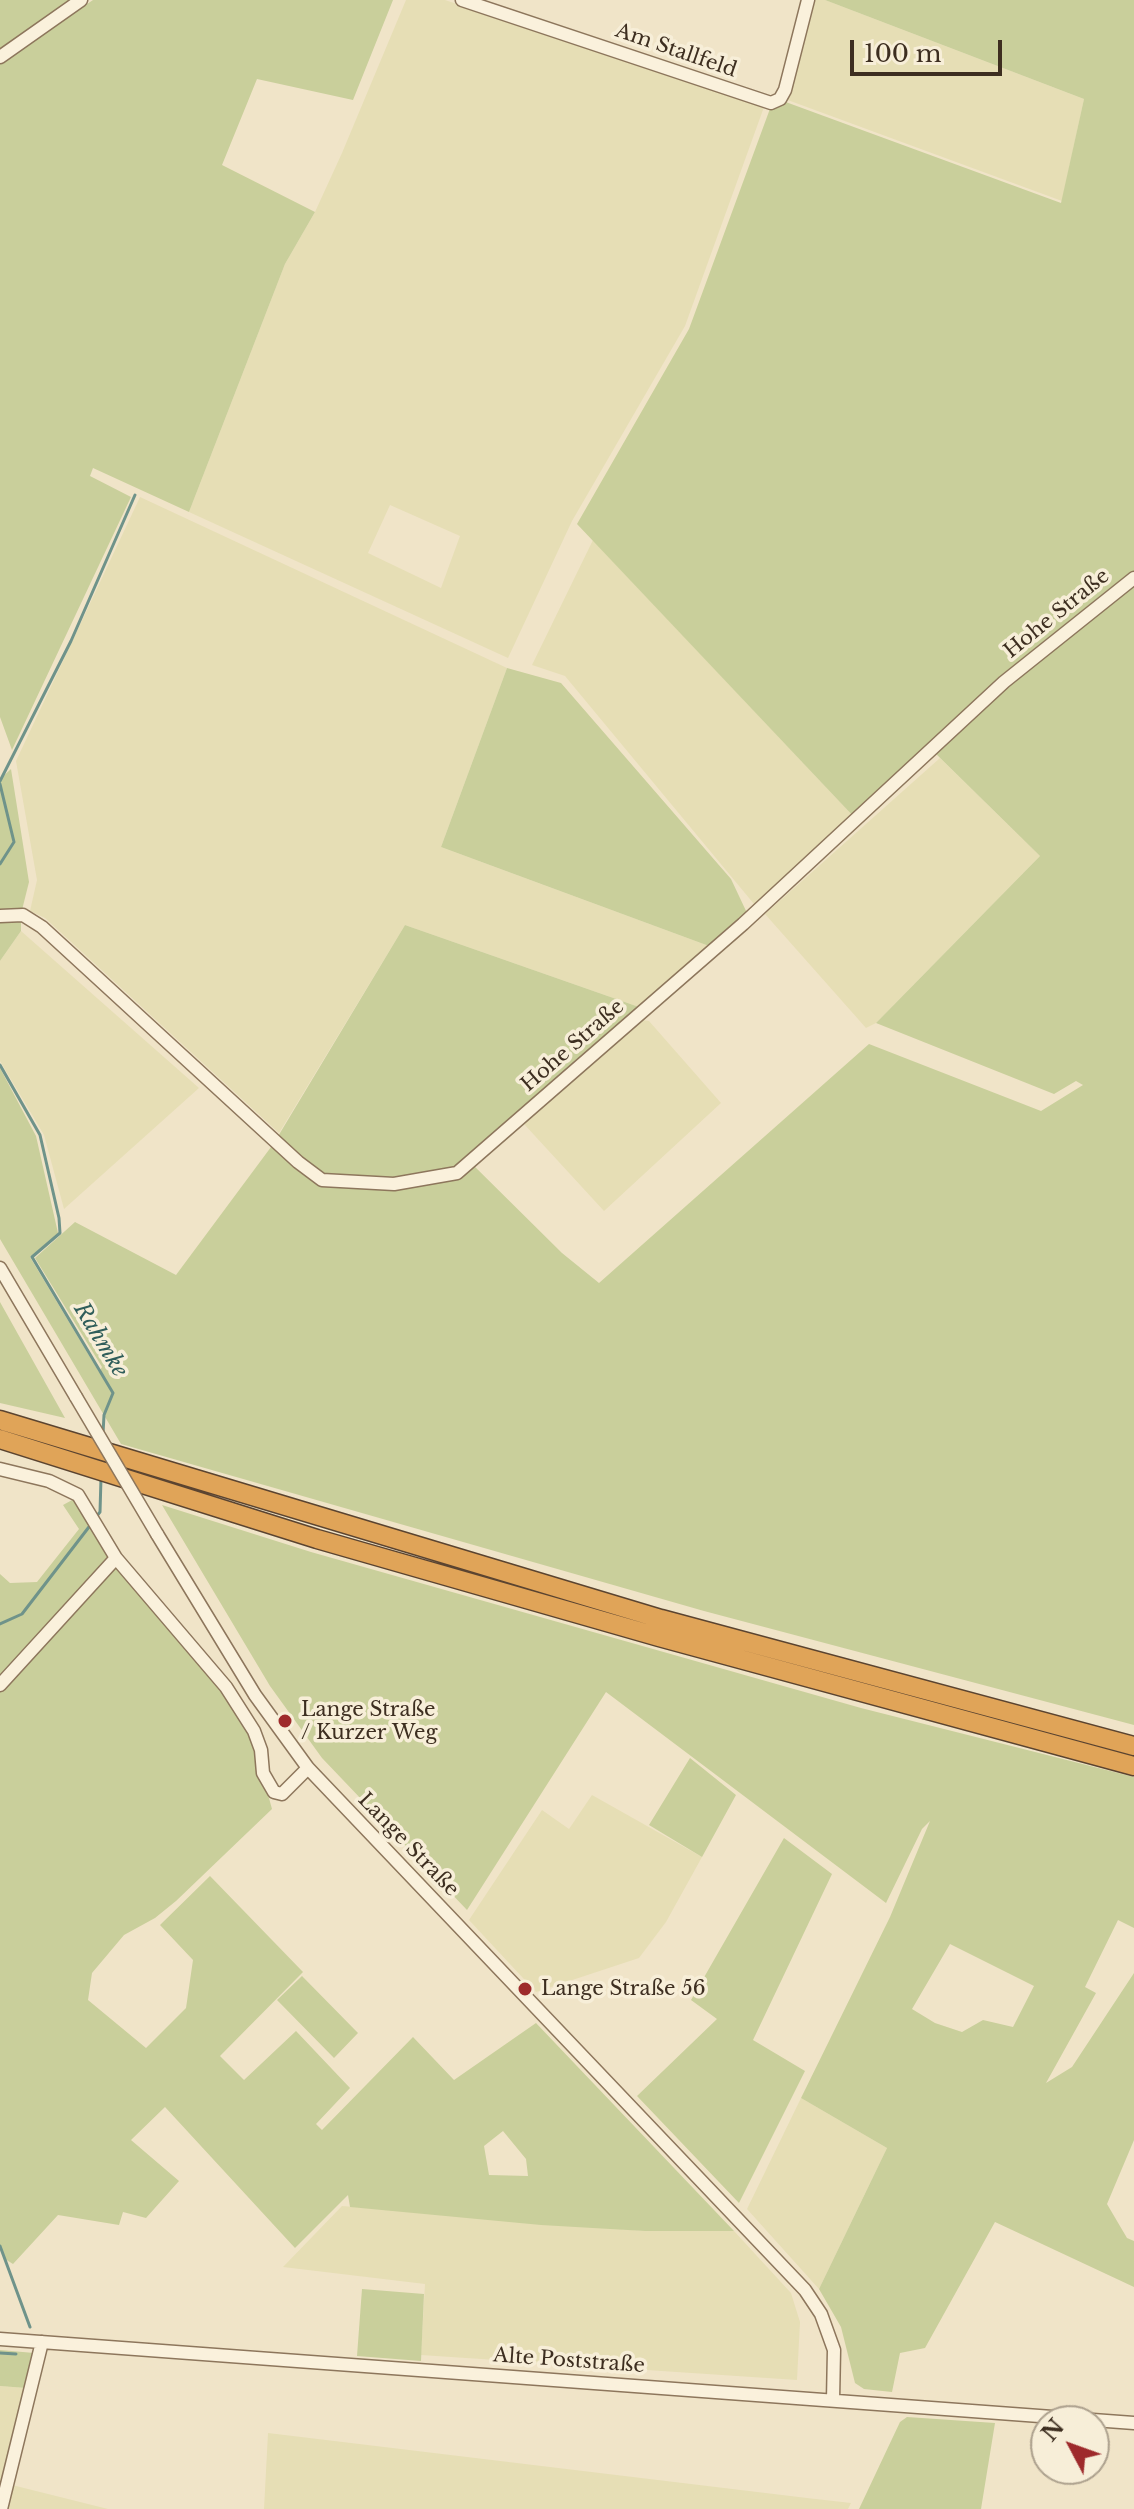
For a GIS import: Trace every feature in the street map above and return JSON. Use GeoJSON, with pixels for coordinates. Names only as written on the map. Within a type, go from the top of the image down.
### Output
{"type":"FeatureCollection","features":[{"type":"Feature","properties":{"kind":"highway"},"geometry":{"type":"LineString","coordinates":[[0,1420],[115,1466],[646,1615],[1134,1746]]}},
{"type":"Feature","properties":{"kind":"highway"},"geometry":{"type":"LineString","coordinates":[[0,1439],[96,1460]]}},
{"type":"Feature","properties":{"kind":"highway"},"geometry":{"type":"LineString","coordinates":[[115,1466],[317,1539],[659,1637],[1134,1766]]}},
{"type":"Feature","properties":{"kind":"street"},"geometry":{"type":"LineString","coordinates":[[0,57],[81,0]]}},
{"type":"Feature","properties":{"kind":"street","name":"Am Stallfeld"},"geometry":{"type":"LineString","coordinates":[[462,0],[771,103],[780,99],[785,90],[808,0]]}},
{"type":"Feature","properties":{"kind":"street","name":"Hohe Straße"},"geometry":{"type":"LineString","coordinates":[[0,916],[23,915],[42,927],[298,1162],[322,1180],[394,1184],[457,1173],[743,924],[1004,682],[1134,578]]}},
{"type":"Feature","properties":{"kind":"street","name":"Lange Straße"},"geometry":{"type":"LineString","coordinates":[[0,1268],[255,1695],[308,1768],[805,2290],[821,2314],[834,2350],[833,2400]]}},
{"type":"Feature","properties":{"kind":"street"},"geometry":{"type":"LineString","coordinates":[[0,1469],[64,1486],[78,1495],[116,1558],[226,1687],[254,1731],[261,1750],[263,1773],[274,1792],[282,1794],[308,1768]]}},
{"type":"Feature","properties":{"kind":"street"},"geometry":{"type":"LineString","coordinates":[[0,1685],[116,1558]]}},
{"type":"Feature","properties":{"kind":"street","name":"Alte Poststraße"},"geometry":{"type":"LineString","coordinates":[[0,2339],[1134,2423]]}},
{"type":"Feature","properties":{"kind":"street"},"geometry":{"type":"LineString","coordinates":[[1,2509],[42,2342]]}},
{"type":"Feature","properties":{"kind":"shaded area"},"geometry":{"type":"Polygon","coordinates":[[[406,0],[445,0],[764,107],[685,326],[572,521],[508,658],[189,512],[285,264],[315,212],[406,0]],[[390,505],[368,553],[441,588],[460,536],[390,505]]]}},
{"type":"Feature","properties":{"kind":"shaded area"},"geometry":{"type":"Polygon","coordinates":[[[812,0],[825,0],[1084,99],[1062,201],[785,99],[812,0]]]}},
{"type":"Feature","properties":{"kind":"shaded area"},"geometry":{"type":"Polygon","coordinates":[[[140,497],[507,668],[441,847],[709,946],[639,1007],[405,925],[279,1133],[45,918],[30,911],[37,880],[16,761],[140,497]]]}},
{"type":"Feature","properties":{"kind":"shaded area"},"geometry":{"type":"Polygon","coordinates":[[[593,540],[855,818],[754,904],[565,676],[532,665],[593,540]]]}},
{"type":"Feature","properties":{"kind":"shaded area"},"geometry":{"type":"Polygon","coordinates":[[[940,758],[1040,856],[876,1023],[866,1028],[765,914],[940,758]]]}},
{"type":"Feature","properties":{"kind":"shaded area"},"geometry":{"type":"Polygon","coordinates":[[[21,931],[199,1088],[64,1209],[44,1135],[0,1061],[0,961],[21,931]]]}},
{"type":"Feature","properties":{"kind":"shaded area"},"geometry":{"type":"Polygon","coordinates":[[[642,1020],[649,1021],[721,1103],[604,1211],[524,1124],[642,1020]]]}},
{"type":"Feature","properties":{"kind":"shaded area"},"geometry":{"type":"Polygon","coordinates":[[[592,1795],[702,1857],[666,1922],[639,1958],[536,1992],[469,1920],[542,1810],[569,1829],[592,1795]]]}},
{"type":"Feature","properties":{"kind":"shaded area"},"geometry":{"type":"Polygon","coordinates":[[[801,2098],[887,2148],[819,2289],[747,2209],[801,2098]]]}},
{"type":"Feature","properties":{"kind":"shaded area"},"geometry":{"type":"Polygon","coordinates":[[[342,2206],[645,2231],[734,2231],[791,2293],[800,2322],[797,2380],[421,2355],[425,2284],[283,2267],[342,2206]]]}},
{"type":"Feature","properties":{"kind":"shaded area"},"geometry":{"type":"Polygon","coordinates":[[[0,2386],[26,2388],[0,2488],[0,2386]]]}},
{"type":"Feature","properties":{"kind":"shaded area"},"geometry":{"type":"Polygon","coordinates":[[[268,2433],[851,2503],[848,2509],[264,2509],[268,2433]]]}},
{"type":"Feature","properties":{"kind":"shaded area"},"geometry":{"type":"Polygon","coordinates":[[[12,2485],[108,2509],[6,2509],[12,2485]]]}},
{"type":"Feature","properties":{"kind":"green space"},"geometry":{"type":"Polygon","coordinates":[[[0,0],[71,0],[0,50],[0,0]]]}},
{"type":"Feature","properties":{"kind":"green space"},"geometry":{"type":"Polygon","coordinates":[[[93,0],[393,0],[353,100],[257,79],[222,165],[315,212],[285,264],[189,512],[93,468],[90,476],[131,497],[12,750],[0,717],[0,63],[93,0]]]}},
{"type":"Feature","properties":{"kind":"green space"},"geometry":{"type":"Polygon","coordinates":[[[825,0],[1134,0],[1134,1725],[704,1611],[121,1444],[0,1239],[0,1068],[36,1136],[58,1233],[30,1257],[99,1372],[102,1367],[35,1258],[75,1222],[176,1275],[274,1143],[405,925],[639,1007],[465,1157],[562,1253],[599,1283],[869,1044],[1041,1111],[1083,1085],[1076,1081],[1054,1094],[876,1023],[1040,856],[931,749],[855,818],[577,524],[689,329],[771,106],[783,101],[1061,203],[1084,99],[825,0]]]}},
{"type":"Feature","properties":{"kind":"green space"},"geometry":{"type":"Polygon","coordinates":[[[507,668],[561,683],[731,879],[747,913],[709,946],[441,847],[507,668]]]}},
{"type":"Feature","properties":{"kind":"green space"},"geometry":{"type":"Polygon","coordinates":[[[11,769],[29,882],[21,914],[21,931],[0,961],[0,779],[11,769]]]}},
{"type":"Feature","properties":{"kind":"green space"},"geometry":{"type":"Polygon","coordinates":[[[0,1302],[65,1418],[0,1403],[0,1302]]]}},
{"type":"Feature","properties":{"kind":"green space"},"geometry":{"type":"Polygon","coordinates":[[[74,1499],[124,1574],[249,1726],[272,1809],[176,1901],[155,1918],[124,1935],[92,1973],[88,2000],[146,2048],[186,2008],[193,1960],[160,1925],[210,1876],[303,1972],[220,2056],[244,2080],[296,2031],[350,2088],[316,2124],[322,2130],[413,2037],[454,2080],[536,2023],[734,2231],[645,2231],[541,2225],[350,2207],[348,2195],[295,2248],[165,2107],[131,2140],[179,2181],[146,2218],[123,2212],[119,2225],[58,2215],[13,2264],[5,2259],[0,2245],[0,1574],[10,1583],[37,1582],[79,1529],[63,1505],[74,1499]],[[503,2131],[484,2146],[489,2175],[528,2176],[526,2159],[503,2131]]]}},
{"type":"Feature","properties":{"kind":"green space"},"geometry":{"type":"Polygon","coordinates":[[[162,1505],[311,1552],[861,1708],[1134,1777],[1134,1928],[1118,1920],[1085,1987],[1096,1993],[1046,2083],[1072,2067],[1134,1973],[1134,2140],[1107,2204],[1127,2238],[1134,2241],[1134,2287],[995,2222],[925,2348],[900,2353],[892,2392],[864,2389],[855,2383],[841,2327],[819,2289],[887,2148],[801,2098],[890,1917],[930,1821],[922,1829],[886,1903],[606,1692],[467,1910],[322,1758],[270,1686],[162,1505]],[[950,1944],[912,2009],[935,2023],[962,2032],[983,2020],[1013,2027],[1034,1986],[950,1944]]]}},
{"type":"Feature","properties":{"kind":"green space"},"geometry":{"type":"Polygon","coordinates":[[[690,1758],[736,1795],[702,1857],[649,1825],[690,1758]]]}},
{"type":"Feature","properties":{"kind":"green space"},"geometry":{"type":"Polygon","coordinates":[[[784,1838],[832,1874],[753,2040],[805,2071],[739,2203],[637,2096],[717,2019],[691,2000],[784,1838]]]}},
{"type":"Feature","properties":{"kind":"green space"},"geometry":{"type":"Polygon","coordinates":[[[302,1976],[358,2033],[334,2058],[277,2000],[302,1976]]]}},
{"type":"Feature","properties":{"kind":"green space"},"geometry":{"type":"Polygon","coordinates":[[[362,2289],[424,2294],[421,2361],[357,2356],[362,2289]]]}},
{"type":"Feature","properties":{"kind":"green space"},"geometry":{"type":"Polygon","coordinates":[[[0,2350],[34,2353],[26,2388],[0,2386],[0,2350]]]}},
{"type":"Feature","properties":{"kind":"green space"},"geometry":{"type":"Polygon","coordinates":[[[907,2417],[995,2423],[981,2509],[859,2509],[900,2422],[907,2417]]]}},
{"type":"Feature","properties":{"kind":"waterway"},"geometry":{"type":"LineString","coordinates":[[0,781],[71,641],[135,495]]}},
{"type":"Feature","properties":{"kind":"waterway"},"geometry":{"type":"LineString","coordinates":[[0,784],[14,842],[0,864]]}},
{"type":"Feature","properties":{"kind":"waterway","name":"Rahmke"},"geometry":{"type":"LineString","coordinates":[[0,1065],[40,1135],[59,1218],[60,1233],[32,1257],[113,1393],[104,1415],[103,1434]]}},
{"type":"Feature","properties":{"kind":"waterway","name":"Rahmke"},"geometry":{"type":"LineString","coordinates":[[96,1517],[100,1512],[101,1478]]}},
{"type":"Feature","properties":{"kind":"waterway","name":"Rahmke"},"geometry":{"type":"LineString","coordinates":[[0,1624],[22,1614],[92,1523]]}},
{"type":"Feature","properties":{"kind":"waterway"},"geometry":{"type":"LineString","coordinates":[[0,2246],[30,2327]]}},
{"type":"Feature","properties":{"kind":"waterway"},"geometry":{"type":"LineString","coordinates":[[0,2353],[16,2354]]}},
{"type":"Feature","properties":{"kind":"place","name":"Lange Straße / Kurzer Weg"},"geometry":{"type":"Point","coordinates":[285,1721]}},
{"type":"Feature","properties":{"kind":"place","name":"Lange Straße 56"},"geometry":{"type":"Point","coordinates":[525,1989]}}]}
